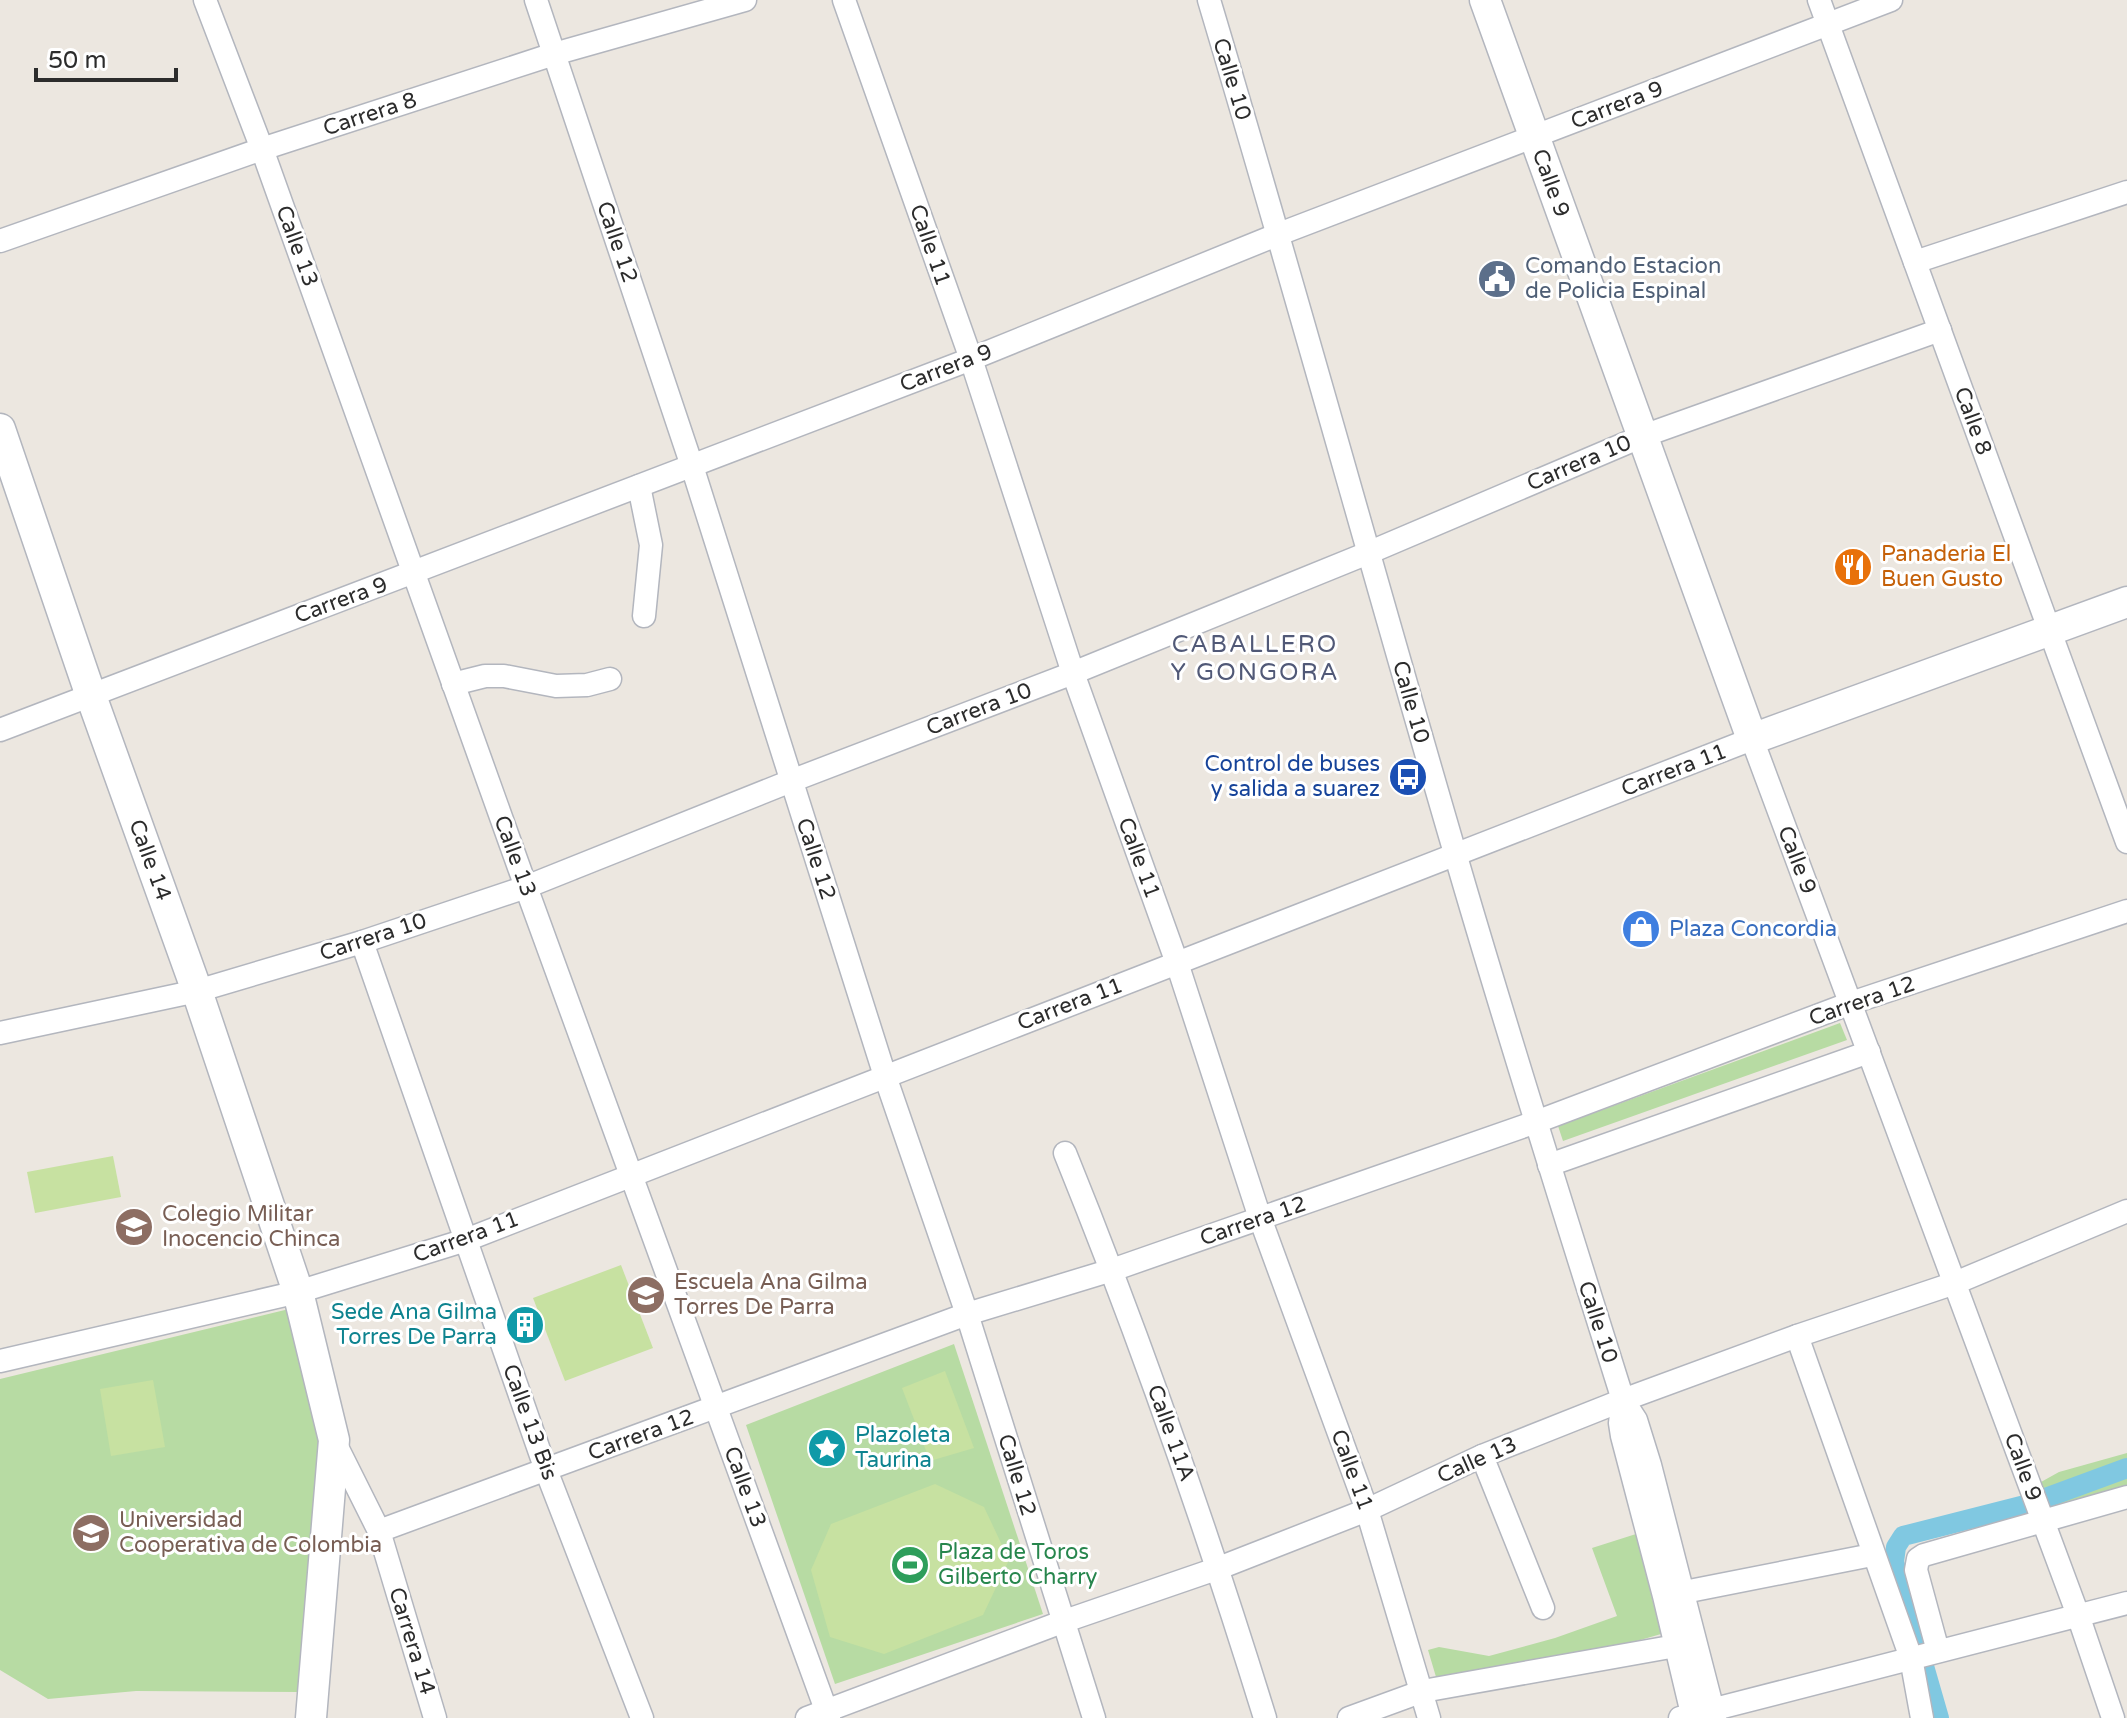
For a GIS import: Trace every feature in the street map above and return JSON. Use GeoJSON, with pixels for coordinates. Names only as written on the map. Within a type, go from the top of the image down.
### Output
{"type":"FeatureCollection","features":[{"type":"Feature","properties":{"kind":"street","name":"Calle 13"},"geometry":{"type":"LineString","coordinates":[[205,0],[262,149],[631,1174],[821,1716],[1062,1622],[1219,1568],[1367,1510],[1482,1456],[1623,1400],[1797,1336],[1955,1283],[2127,1211]]}},
{"type":"Feature","properties":{"kind":"street","name":"Calle 12"},"geometry":{"type":"LineString","coordinates":[[536,0],[692,466],[885,1076],[967,1314],[1094,1718]]}},
{"type":"Feature","properties":{"kind":"street","name":"Carrera 8"},"geometry":{"type":"LineString","coordinates":[[0,241],[262,149],[554,54],[745,0]]}},
{"type":"Feature","properties":{"kind":"street","name":"Calle 11"},"geometry":{"type":"LineString","coordinates":[[844,0],[971,359],[1073,673],[1177,963],[1260,1218],[1367,1510],[1429,1718]]}},
{"type":"Feature","properties":{"kind":"street","name":"Calle 10"},"geometry":{"type":"LineString","coordinates":[[1209,0],[1456,856],[1623,1400],[1636,1420],[1641,1468],[1674,1594]]}},
{"type":"Feature","properties":{"kind":"street","name":"Calle 9"},"geometry":{"type":"LineString","coordinates":[[1485,0],[1752,739],[2114,1718]]}},
{"type":"Feature","properties":{"kind":"street","name":"Calle 8"},"geometry":{"type":"LineString","coordinates":[[1819,0],[2127,842]]}},
{"type":"Feature","properties":{"kind":"street","name":"Carrera 9"},"geometry":{"type":"LineString","coordinates":[[0,730],[90,693],[414,573],[971,359],[1279,234],[1891,0]]}},
{"type":"Feature","properties":{"kind":"street"},"geometry":{"type":"LineString","coordinates":[[1915,262],[2127,192]]}},
{"type":"Feature","properties":{"kind":"street","name":"Carrera 10"},"geometry":{"type":"LineString","coordinates":[[0,1033],[197,991],[362,942],[526,887],[1073,673],[1368,553],[1643,436],[1940,330]]}},
{"type":"Feature","properties":{"kind":"street","name":"Calle 14"},"geometry":{"type":"LineString","coordinates":[[0,429],[197,991],[298,1292]]}},
{"type":"Feature","properties":{"kind":"street"},"geometry":{"type":"LineString","coordinates":[[639,486],[651,545],[644,616]]}},
{"type":"Feature","properties":{"kind":"street","name":"Carrera 11"},"geometry":{"type":"LineString","coordinates":[[0,1361],[298,1292],[466,1240],[1752,739],[2127,602]]}},
{"type":"Feature","properties":{"kind":"street"},"geometry":{"type":"LineString","coordinates":[[453,684],[485,676],[504,676],[556,686],[587,685],[610,679]]}},
{"type":"Feature","properties":{"kind":"street","name":"Carrera 12"},"geometry":{"type":"LineString","coordinates":[[379,1531],[967,1314],[1112,1270],[1536,1122],[1851,1003],[2127,911]]}},
{"type":"Feature","properties":{"kind":"street","name":"Calle 13 Bis"},"geometry":{"type":"LineString","coordinates":[[362,942],[546,1470],[642,1718]]}},
{"type":"Feature","properties":{"kind":"street"},"geometry":{"type":"LineString","coordinates":[[1549,1165],[1869,1052]]}},
{"type":"Feature","properties":{"kind":"street","name":"Calle 11A"},"geometry":{"type":"LineString","coordinates":[[1065,1153],[1112,1270],[1219,1568],[1265,1718]]}},
{"type":"Feature","properties":{"kind":"street","name":"Carrera 14"},"geometry":{"type":"LineString","coordinates":[[298,1292],[334,1440],[379,1531],[435,1718]]}},
{"type":"Feature","properties":{"kind":"street"},"geometry":{"type":"LineString","coordinates":[[1797,1336],[1911,1658],[1922,1718]]}},
{"type":"Feature","properties":{"kind":"street"},"geometry":{"type":"LineString","coordinates":[[311,1718],[334,1440]]}},
{"type":"Feature","properties":{"kind":"street"},"geometry":{"type":"LineString","coordinates":[[1482,1456],[1543,1608]]}},
{"type":"Feature","properties":{"kind":"street"},"geometry":{"type":"LineString","coordinates":[[1938,1651],[1916,1570],[1918,1559],[2041,1518],[2127,1497]]}},
{"type":"Feature","properties":{"kind":"street"},"geometry":{"type":"LineString","coordinates":[[1674,1594],[1872,1555]]}},
{"type":"Feature","properties":{"kind":"street"},"geometry":{"type":"LineString","coordinates":[[1674,1594],[1676,1646],[1699,1716]]}},
{"type":"Feature","properties":{"kind":"street"},"geometry":{"type":"LineString","coordinates":[[1674,1594],[1699,1716]]}},
{"type":"Feature","properties":{"kind":"street"},"geometry":{"type":"LineString","coordinates":[[1699,1716],[2127,1603]]}},
{"type":"Feature","properties":{"kind":"street"},"geometry":{"type":"LineString","coordinates":[[1349,1718],[1423,1691],[1676,1646]]}},
{"type":"Feature","properties":{"kind":"street"},"geometry":{"type":"LineString","coordinates":[[2114,1718],[2127,1715]]}},
{"type":"Feature","properties":{"kind":"green space"},"geometry":{"type":"Polygon","coordinates":[[[1840,1023],[1847,1040],[1563,1141],[1558,1126],[1840,1023]]]}},
{"type":"Feature","properties":{"kind":"green space"},"geometry":{"type":"Polygon","coordinates":[[[113,1156],[121,1197],[35,1213],[27,1172],[113,1156]]]}},
{"type":"Feature","properties":{"kind":"green space"},"geometry":{"type":"Polygon","coordinates":[[[621,1265],[653,1348],[565,1381],[533,1298],[621,1265]]]}},
{"type":"Feature","properties":{"kind":"green space"},"geometry":{"type":"Polygon","coordinates":[[[289,1309],[321,1432],[299,1692],[136,1691],[48,1699],[0,1670],[0,1379],[289,1309]]]}},
{"type":"Feature","properties":{"kind":"green space"},"geometry":{"type":"Polygon","coordinates":[[[954,1344],[1043,1614],[835,1684],[746,1425],[954,1344]]]}},
{"type":"Feature","properties":{"kind":"green space"},"geometry":{"type":"Polygon","coordinates":[[[945,1371],[974,1448],[930,1461],[902,1388],[945,1371]]]}},
{"type":"Feature","properties":{"kind":"green space"},"geometry":{"type":"Polygon","coordinates":[[[153,1380],[165,1447],[111,1456],[100,1389],[153,1380]]]}},
{"type":"Feature","properties":{"kind":"green space"},"geometry":{"type":"Polygon","coordinates":[[[2127,1453],[2127,1490],[2040,1513],[2030,1488],[2059,1472],[2127,1453]]]}},
{"type":"Feature","properties":{"kind":"green space","name":"Plaza de Toros Gilberto Charry"},"geometry":{"type":"Polygon","coordinates":[[[935,1484],[984,1507],[1009,1560],[983,1615],[884,1654],[830,1637],[811,1570],[831,1524],[935,1484]]]}},
{"type":"Feature","properties":{"kind":"green space"},"geometry":{"type":"Polygon","coordinates":[[[1636,1534],[1661,1634],[1541,1669],[1439,1687],[1428,1650],[1439,1647],[1489,1656],[1555,1638],[1617,1616],[1592,1548],[1636,1534]]]}},
{"type":"Feature","properties":{"kind":"waterway"},"geometry":{"type":"LineString","coordinates":[[1939,1718],[1894,1562],[1896,1547],[1903,1536],[2029,1504],[2127,1468]]}},
{"type":"Feature","properties":{"kind":"place","name":"Comando Estacion de Policia Espinal"},"geometry":{"type":"Point","coordinates":[1497,279]}},
{"type":"Feature","properties":{"kind":"place","name":"Panaderia El Buen Gusto"},"geometry":{"type":"Point","coordinates":[1853,567]}},
{"type":"Feature","properties":{"kind":"place","name":"Control de buses y salida a suarez"},"geometry":{"type":"Point","coordinates":[1408,777]}},
{"type":"Feature","properties":{"kind":"place","name":"Plaza Concordia"},"geometry":{"type":"Point","coordinates":[1641,929]}},
{"type":"Feature","properties":{"kind":"place","name":"Colegio Militar Inocencio Chinca"},"geometry":{"type":"Point","coordinates":[134,1227]}},
{"type":"Feature","properties":{"kind":"place","name":"Escuela Ana Gilma Torres De Parra"},"geometry":{"type":"Point","coordinates":[646,1295]}},
{"type":"Feature","properties":{"kind":"place","name":"Sede Ana Gilma Torres De Parra"},"geometry":{"type":"Point","coordinates":[525,1325]}},
{"type":"Feature","properties":{"kind":"place","name":"Plazoleta Taurina"},"geometry":{"type":"Point","coordinates":[827,1448]}},
{"type":"Feature","properties":{"kind":"place","name":"Universidad Cooperativa de Colombia"},"geometry":{"type":"Point","coordinates":[91,1533]}},
{"type":"Feature","properties":{"kind":"place","name":"Plaza de Toros Gilberto Charry"},"geometry":{"type":"Point","coordinates":[910,1565]}},
{"type":"Feature","properties":{"kind":"district","name":"CABALLERO Y GONGORA"},"geometry":{"type":"Point","coordinates":[1255,658]}}]}
